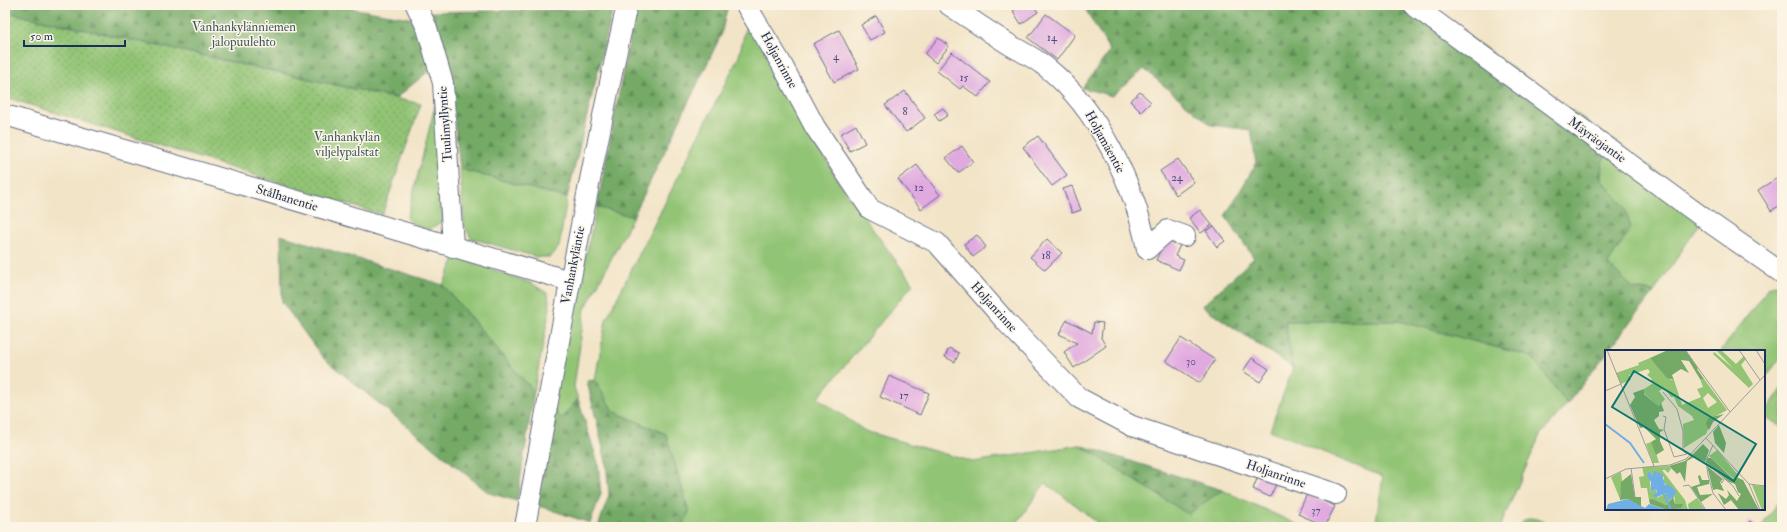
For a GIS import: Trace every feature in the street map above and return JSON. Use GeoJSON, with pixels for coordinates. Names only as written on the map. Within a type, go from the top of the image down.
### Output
{"type":"FeatureCollection","features":[{"type":"Feature","properties":{"kind":"street","name":"Tuulimyllyntie"},"geometry":{"type":"LineString","coordinates":[[416,5],[427,28],[443,83],[453,248]]}},
{"type":"Feature","properties":{"kind":"street","name":"Vanhankyläntie"},"geometry":{"type":"LineString","coordinates":[[525,527],[602,114],[627,5]]}},
{"type":"Feature","properties":{"kind":"street","name":"Holjanrinne"},"geometry":{"type":"LineString","coordinates":[[746,5],[773,49],[815,127],[870,209],[937,243],[1007,323],[1079,398],[1132,426],[1336,494]]}},
{"type":"Feature","properties":{"kind":"street","name":"Holjamäentie"},"geometry":{"type":"LineString","coordinates":[[949,5],[1046,67],[1083,103],[1102,132],[1130,191],[1143,227],[1147,249],[1168,230],[1185,236]]}},
{"type":"Feature","properties":{"kind":"street","name":"Mäyräojantie"},"geometry":{"type":"LineString","coordinates":[[1413,5],[1782,274]]}},
{"type":"Feature","properties":{"kind":"street","name":"Stålhanentie"},"geometry":{"type":"LineString","coordinates":[[5,115],[453,248],[570,281]]}},
{"type":"Feature","properties":{"kind":"green space","name":"Vanhankylänniemen jalopuulehto"},"geometry":{"type":"Polygon","coordinates":[[[5,5],[331,5],[415,19],[430,70],[396,98],[10,13],[5,28],[5,5]]]}},
{"type":"Feature","properties":{"kind":"green space"},"geometry":{"type":"Polygon","coordinates":[[[636,5],[728,5],[721,35],[633,217],[597,207],[636,5]]]}},
{"type":"Feature","properties":{"kind":"green space"},"geometry":{"type":"Polygon","coordinates":[[[1083,5],[1425,5],[1613,140],[1602,162],[1601,179],[1625,207],[1631,228],[1608,264],[1634,289],[1654,292],[1609,350],[1605,350],[1605,355],[1567,404],[1532,357],[1400,321],[1285,321],[1293,368],[1202,306],[1254,258],[1225,216],[1256,164],[1251,130],[1211,125],[1144,69],[1112,96],[1082,88],[1110,51],[1083,5]]]}},
{"type":"Feature","properties":{"kind":"green space"},"geometry":{"type":"Polygon","coordinates":[[[613,9],[567,198],[460,169],[450,81],[429,12],[613,9]]]}},
{"type":"Feature","properties":{"kind":"green space","name":"Vanhankylän viljelypalstat"},"geometry":{"type":"Polygon","coordinates":[[[9,13],[421,104],[382,215],[5,97],[5,28],[9,13]]]}},
{"type":"Feature","properties":{"kind":"green space"},"geometry":{"type":"Polygon","coordinates":[[[747,22],[774,66],[839,183],[913,284],[818,398],[865,431],[973,462],[1080,445],[1188,514],[1222,490],[1303,527],[1102,527],[1077,506],[1045,483],[1014,527],[682,527],[689,512],[666,434],[613,411],[595,380],[606,320],[739,56],[747,22]]]}},
{"type":"Feature","properties":{"kind":"green space"},"geometry":{"type":"Polygon","coordinates":[[[436,102],[443,220],[431,229],[417,228],[407,218],[436,102]]]}},
{"type":"Feature","properties":{"kind":"green space"},"geometry":{"type":"Polygon","coordinates":[[[1613,140],[1709,210],[1654,292],[1634,289],[1607,264],[1601,179],[1602,162],[1613,140]]]}},
{"type":"Feature","properties":{"kind":"green space"},"geometry":{"type":"Polygon","coordinates":[[[460,169],[567,198],[559,247],[550,257],[537,257],[471,238],[464,225],[460,169]]]}},
{"type":"Feature","properties":{"kind":"green space"},"geometry":{"type":"Polygon","coordinates":[[[597,207],[633,217],[585,309],[574,387],[578,399],[561,419],[551,407],[597,207]]]}},
{"type":"Feature","properties":{"kind":"green space"},"geometry":{"type":"Polygon","coordinates":[[[281,235],[443,285],[534,391],[517,501],[489,493],[323,358],[282,302],[281,235]]]}},
{"type":"Feature","properties":{"kind":"green space"},"geometry":{"type":"Polygon","coordinates":[[[456,256],[533,284],[548,294],[550,308],[534,391],[443,285],[456,256]]]}},
{"type":"Feature","properties":{"kind":"green space"},"geometry":{"type":"Polygon","coordinates":[[[1776,284],[1782,287],[1782,356],[1765,378],[1765,350],[1722,350],[1769,287],[1776,284]]]}},
{"type":"Feature","properties":{"kind":"green space"},"geometry":{"type":"Polygon","coordinates":[[[1285,321],[1400,321],[1532,357],[1567,404],[1540,435],[1500,527],[1375,527],[1383,477],[1270,430],[1293,368],[1285,321]]]}},
{"type":"Feature","properties":{"kind":"green space"},"geometry":{"type":"Polygon","coordinates":[[[595,380],[613,411],[666,434],[689,512],[682,527],[598,527],[609,495],[606,462],[587,381],[595,380]]]}},
{"type":"Feature","properties":{"kind":"green space"},"geometry":{"type":"Polygon","coordinates":[[[1782,388],[1782,428],[1765,416],[1782,388]]]}},
{"type":"Feature","properties":{"kind":"green space"},"geometry":{"type":"Polygon","coordinates":[[[578,399],[598,463],[601,494],[590,523],[536,505],[551,407],[561,419],[578,399]]]}},
{"type":"Feature","properties":{"kind":"green space"},"geometry":{"type":"Polygon","coordinates":[[[1080,445],[1222,490],[1188,514],[1080,445]]]}},
{"type":"Feature","properties":{"kind":"green space"},"geometry":{"type":"Polygon","coordinates":[[[1782,497],[1782,527],[1761,527],[1782,497]]]}},
{"type":"Feature","properties":{"kind":"green space"},"geometry":{"type":"Polygon","coordinates":[[[1531,518],[1547,523],[1551,527],[1517,527],[1525,520],[1531,518]]]}},
{"type":"Feature","properties":{"kind":"building"},"geometry":{"type":"Polygon","coordinates":[[[1022,5],[1033,5],[1038,12],[1021,24],[1013,11],[1022,5]]]}},
{"type":"Feature","properties":{"kind":"building"},"geometry":{"type":"Polygon","coordinates":[[[1046,14],[1075,35],[1057,60],[1028,38],[1046,14]]]}},
{"type":"Feature","properties":{"kind":"building"},"geometry":{"type":"Polygon","coordinates":[[[876,16],[885,32],[870,40],[861,25],[876,16]]]}},
{"type":"Feature","properties":{"kind":"building"},"geometry":{"type":"Polygon","coordinates":[[[839,30],[859,69],[834,82],[813,44],[839,30]]]}},
{"type":"Feature","properties":{"kind":"building"},"geometry":{"type":"Polygon","coordinates":[[[938,38],[949,46],[936,63],[925,54],[938,38]]]}},
{"type":"Feature","properties":{"kind":"building"},"geometry":{"type":"Polygon","coordinates":[[[952,52],[990,82],[978,97],[963,86],[960,89],[937,71],[952,52]]]}},
{"type":"Feature","properties":{"kind":"building"},"geometry":{"type":"Polygon","coordinates":[[[905,91],[925,118],[906,132],[885,105],[905,91]]]}},
{"type":"Feature","properties":{"kind":"building"},"geometry":{"type":"Polygon","coordinates":[[[1140,92],[1151,102],[1141,112],[1130,101],[1140,92]]]}},
{"type":"Feature","properties":{"kind":"building"},"geometry":{"type":"Polygon","coordinates":[[[943,108],[948,115],[939,121],[934,114],[943,108]]]}},
{"type":"Feature","properties":{"kind":"building"},"geometry":{"type":"Polygon","coordinates":[[[856,125],[865,143],[850,151],[840,134],[856,125]]]}},
{"type":"Feature","properties":{"kind":"building"},"geometry":{"type":"Polygon","coordinates":[[[1038,136],[1067,175],[1052,186],[1023,147],[1038,136]]]}},
{"type":"Feature","properties":{"kind":"building"},"geometry":{"type":"Polygon","coordinates":[[[962,146],[973,162],[958,173],[946,158],[962,146]]]}},
{"type":"Feature","properties":{"kind":"building"},"geometry":{"type":"Polygon","coordinates":[[[1178,159],[1194,182],[1176,195],[1160,171],[1178,159]]]}},
{"type":"Feature","properties":{"kind":"building"},"geometry":{"type":"Polygon","coordinates":[[[917,165],[940,195],[921,209],[898,179],[917,165]]]}},
{"type":"Feature","properties":{"kind":"building"},"geometry":{"type":"Polygon","coordinates":[[[1782,175],[1782,204],[1771,211],[1758,190],[1782,175]]]}},
{"type":"Feature","properties":{"kind":"building"},"geometry":{"type":"Polygon","coordinates":[[[1072,186],[1081,210],[1072,213],[1063,189],[1072,186]]]}},
{"type":"Feature","properties":{"kind":"building"},"geometry":{"type":"Polygon","coordinates":[[[1200,210],[1212,225],[1201,233],[1189,218],[1200,210]]]}},
{"type":"Feature","properties":{"kind":"building"},"geometry":{"type":"Polygon","coordinates":[[[1214,226],[1225,241],[1217,247],[1206,231],[1214,226]]]}},
{"type":"Feature","properties":{"kind":"building"},"geometry":{"type":"Polygon","coordinates":[[[977,235],[986,247],[973,257],[964,244],[977,235]]]}},
{"type":"Feature","properties":{"kind":"building"},"geometry":{"type":"Polygon","coordinates":[[[1047,239],[1062,253],[1045,270],[1030,257],[1047,239]]]}},
{"type":"Feature","properties":{"kind":"building"},"geometry":{"type":"Polygon","coordinates":[[[1166,239],[1180,245],[1175,256],[1184,260],[1179,270],[1156,260],[1166,239]]]}},
{"type":"Feature","properties":{"kind":"building"},"geometry":{"type":"Polygon","coordinates":[[[1067,320],[1092,333],[1094,322],[1103,323],[1101,338],[1106,346],[1074,368],[1064,352],[1077,343],[1059,334],[1067,320]]]}},
{"type":"Feature","properties":{"kind":"building"},"geometry":{"type":"Polygon","coordinates":[[[1181,338],[1215,360],[1200,383],[1166,361],[1181,338]]]}},
{"type":"Feature","properties":{"kind":"building"},"geometry":{"type":"Polygon","coordinates":[[[949,348],[959,353],[955,362],[945,357],[949,348]]]}},
{"type":"Feature","properties":{"kind":"building"},"geometry":{"type":"Polygon","coordinates":[[[1252,358],[1269,369],[1260,382],[1243,371],[1252,358]]]}},
{"type":"Feature","properties":{"kind":"building"},"geometry":{"type":"Polygon","coordinates":[[[889,376],[929,393],[920,415],[880,397],[889,376]]]}},
{"type":"Feature","properties":{"kind":"building"},"geometry":{"type":"Polygon","coordinates":[[[1259,474],[1277,482],[1270,497],[1253,489],[1259,474]]]}},
{"type":"Feature","properties":{"kind":"building"},"geometry":{"type":"Polygon","coordinates":[[[1307,494],[1335,506],[1325,526],[1298,514],[1307,494]]]}},
{"type":"Feature","properties":{"kind":"building"},"geometry":{"type":"Polygon","coordinates":[[[1750,521],[1756,526],[1745,527],[1750,521]]]}}]}
